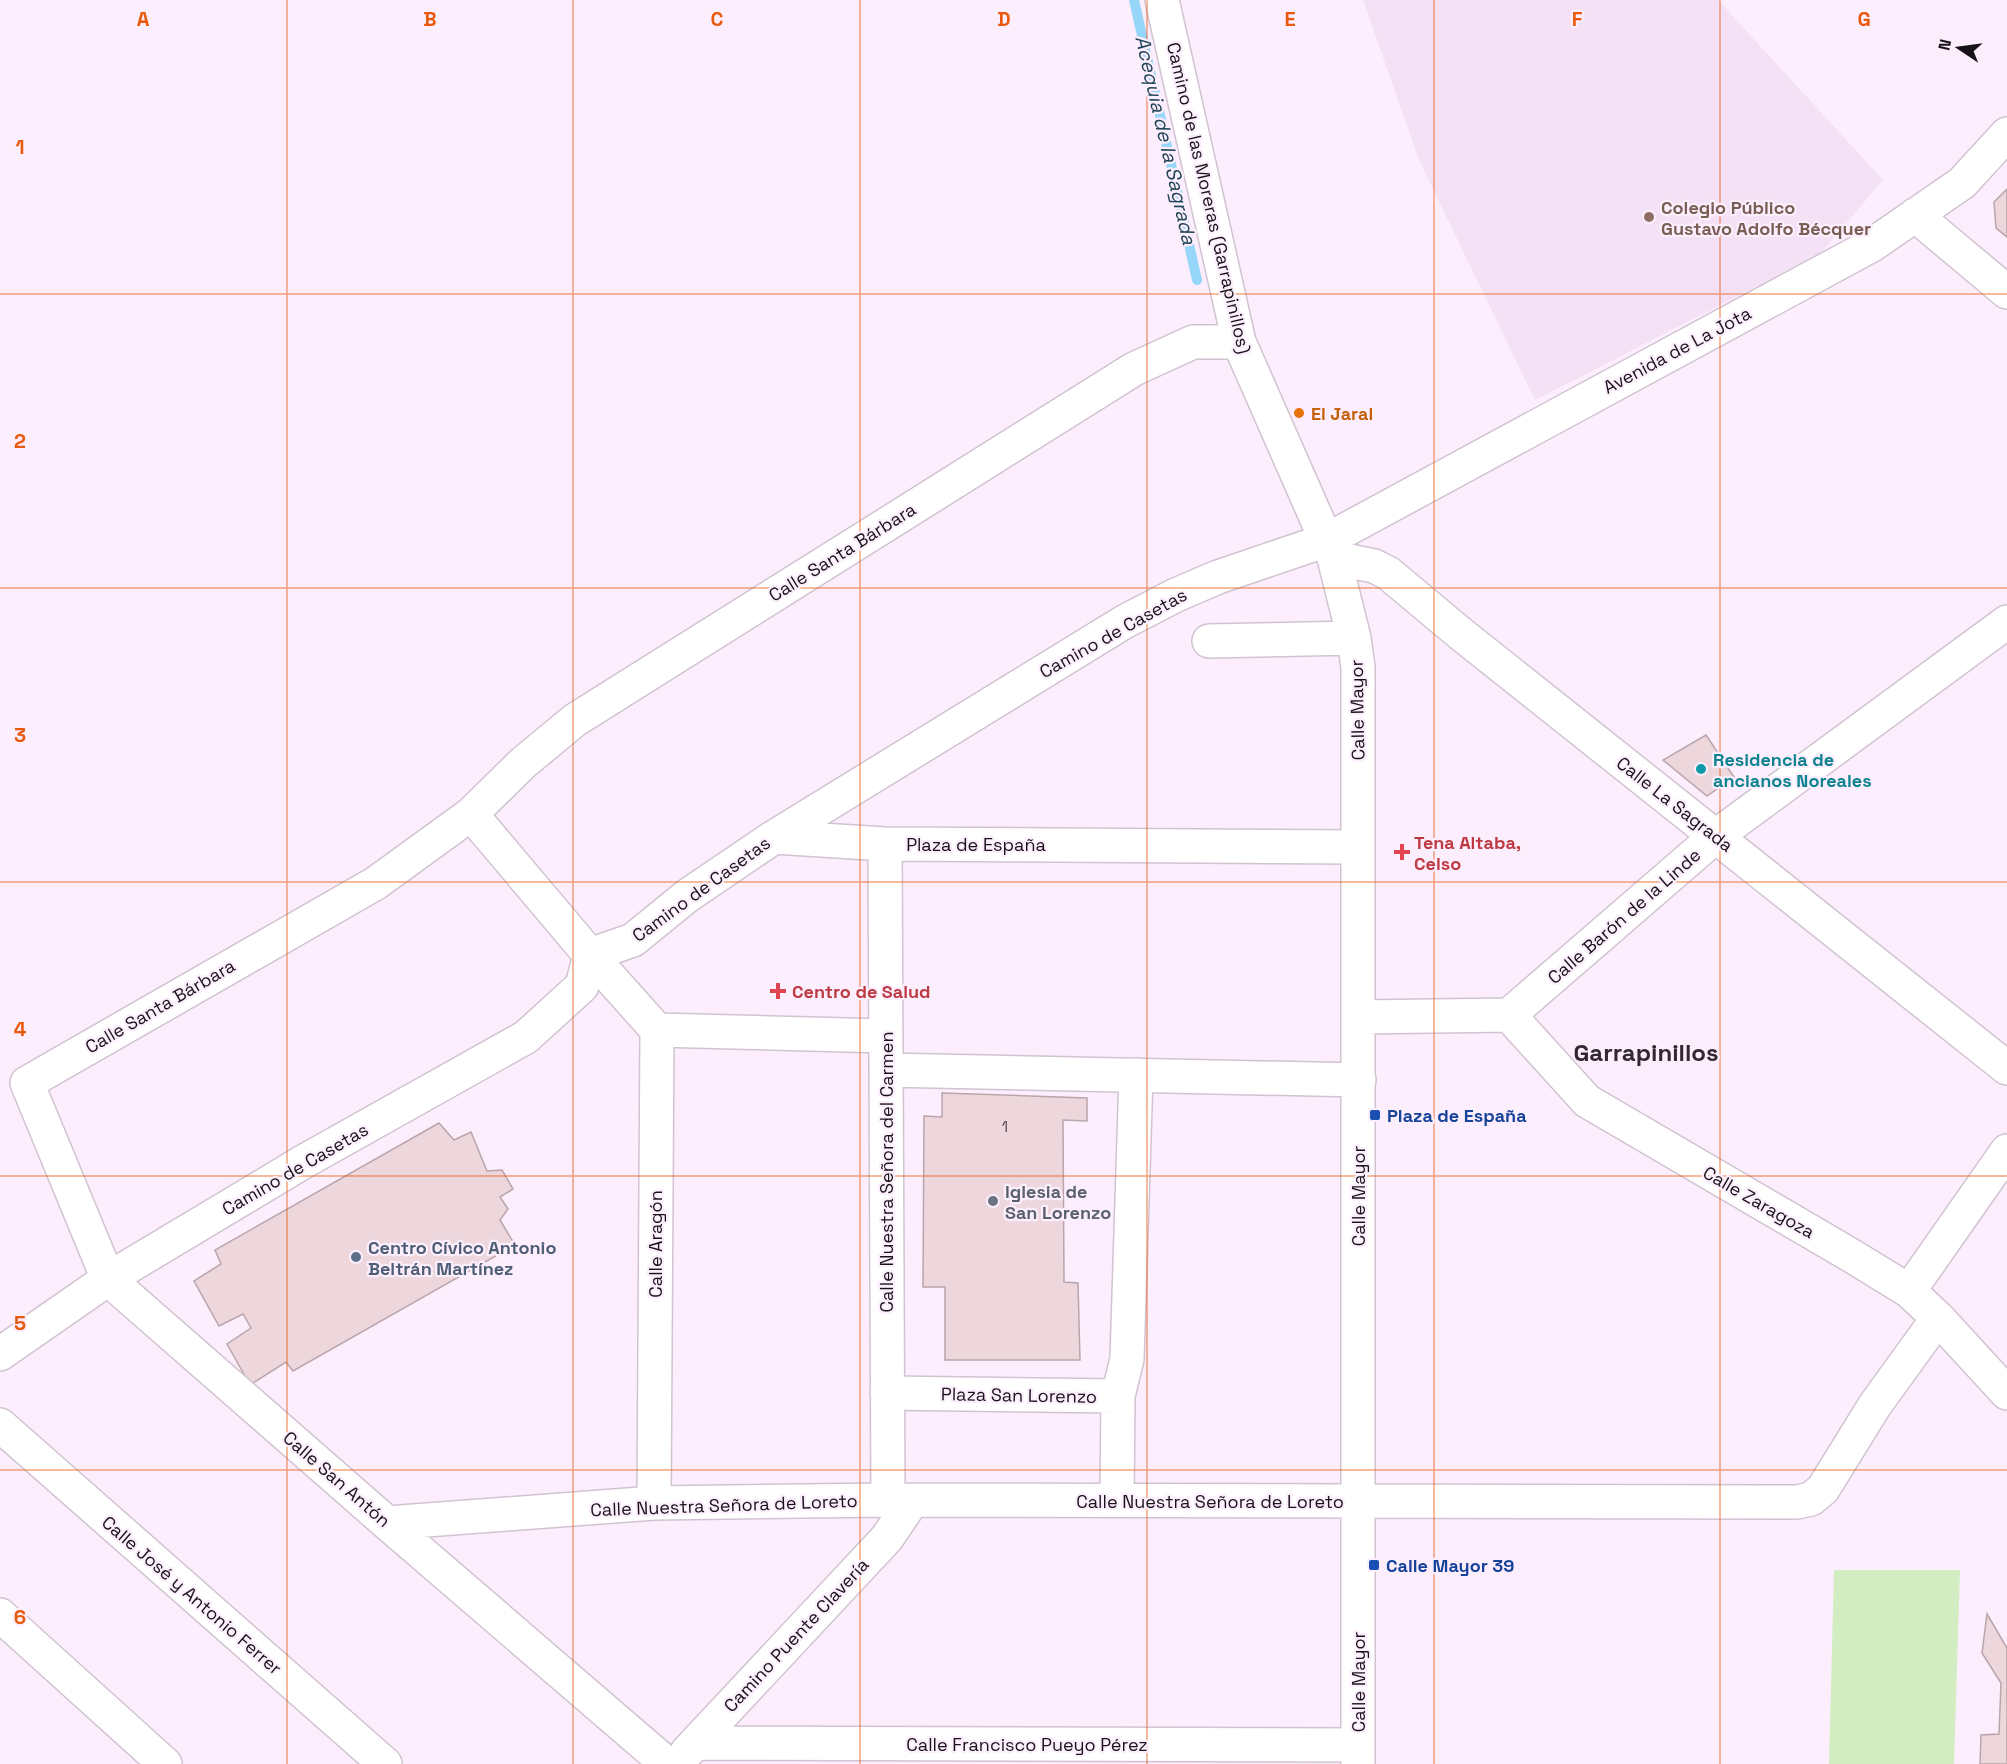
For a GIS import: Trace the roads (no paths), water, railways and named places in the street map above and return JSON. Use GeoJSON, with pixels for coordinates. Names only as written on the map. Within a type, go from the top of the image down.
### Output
{"type":"FeatureCollection","features":[{"type":"Feature","properties":{"kind":"street","name":"Camino de las Moreras (Garrapinillos)"},"geometry":{"type":"LineString","coordinates":[[1162,0],[1239,342],[1331,549]]}},
{"type":"Feature","properties":{"kind":"street","name":"Avenida de La Jota"},"geometry":{"type":"LineString","coordinates":[[1331,549],[1872,245],[1962,183],[2007,134]]}},
{"type":"Feature","properties":{"kind":"street"},"geometry":{"type":"LineString","coordinates":[[1915,215],[2007,292]]}},
{"type":"Feature","properties":{"kind":"street","name":"Calle Santa Bárbara"},"geometry":{"type":"LineString","coordinates":[[108,1279],[27,1083],[376,883],[471,814],[523,763],[575,720],[1134,369],[1194,342],[1239,342]]}},
{"type":"Feature","properties":{"kind":"street","name":"Calle Mayor"},"geometry":{"type":"LineString","coordinates":[[1331,549],[1354,638],[1358,667],[1358,1754]]}},
{"type":"Feature","properties":{"kind":"street","name":"Calle La Sagrada"},"geometry":{"type":"LineString","coordinates":[[1331,549],[1388,573],[1461,634],[2007,1068]]}},
{"type":"Feature","properties":{"kind":"street","name":"Camino de Casetas"},"geometry":{"type":"LineString","coordinates":[[108,1279],[303,1162],[526,1037],[586,971],[633,940],[687,896],[774,837],[1124,622],[1176,595],[1218,577],[1331,549]]}},
{"type":"Feature","properties":{"kind":"street","name":"Calle Barón de la Linde"},"geometry":{"type":"LineString","coordinates":[[1509,1015],[1716,837],[2007,622]]}},
{"type":"Feature","properties":{"kind":"street"},"geometry":{"type":"LineString","coordinates":[[1209,641],[1354,638]]}},
{"type":"Feature","properties":{"kind":"street"},"geometry":{"type":"LineString","coordinates":[[471,814],[586,971],[627,996],[657,1030],[886,1035]]}},
{"type":"Feature","properties":{"kind":"street","name":"Plaza de España"},"geometry":{"type":"LineString","coordinates":[[774,837],[885,843],[1358,847]]}},
{"type":"Feature","properties":{"kind":"street","name":"Calle Nuestra Señora del Carmen"},"geometry":{"type":"LineString","coordinates":[[885,843],[887,1393],[900,1501]]}},
{"type":"Feature","properties":{"kind":"street"},"geometry":{"type":"LineString","coordinates":[[627,996],[633,940]]}},
{"type":"Feature","properties":{"kind":"street"},"geometry":{"type":"LineString","coordinates":[[1359,1017],[1509,1015]]}},
{"type":"Feature","properties":{"kind":"street","name":"Calle Zaragoza"},"geometry":{"type":"LineString","coordinates":[[1509,1015],[1587,1101],[1910,1291],[2007,1393]]}},
{"type":"Feature","properties":{"kind":"street","name":"Calle Aragón"},"geometry":{"type":"LineString","coordinates":[[654,1503],[657,1030]]}},
{"type":"Feature","properties":{"kind":"street"},"geometry":{"type":"LineString","coordinates":[[886,1070],[1359,1080]]}},
{"type":"Feature","properties":{"kind":"street"},"geometry":{"type":"LineString","coordinates":[[1118,1396],[1127,1359],[1136,1075]]}},
{"type":"Feature","properties":{"kind":"street"},"geometry":{"type":"LineString","coordinates":[[1910,1291],[2007,1151]]}},
{"type":"Feature","properties":{"kind":"street"},"geometry":{"type":"LineString","coordinates":[[0,1354],[108,1279]]}},
{"type":"Feature","properties":{"kind":"street","name":"Calle San Antón"},"geometry":{"type":"LineString","coordinates":[[108,1279],[387,1524],[667,1764]]}},
{"type":"Feature","properties":{"kind":"street","name":"Calle Nuestra Señora de Loreto"},"geometry":{"type":"LineString","coordinates":[[387,1524],[654,1503],[1117,1500],[1797,1502],[1811,1499],[1823,1489],[1875,1405],[1938,1318]]}},
{"type":"Feature","properties":{"kind":"street","name":"Plaza San Lorenzo"},"geometry":{"type":"LineString","coordinates":[[887,1393],[1118,1396],[1117,1500]]}},
{"type":"Feature","properties":{"kind":"street","name":"Calle José y Antonio Ferrer"},"geometry":{"type":"LineString","coordinates":[[0,1425],[385,1764]]}},
{"type":"Feature","properties":{"kind":"street","name":"Camino Puente Clavería"},"geometry":{"type":"LineString","coordinates":[[685,1754],[886,1538],[900,1501]]}},
{"type":"Feature","properties":{"kind":"street"},"geometry":{"type":"LineString","coordinates":[[0,1615],[165,1764]]}},
{"type":"Feature","properties":{"kind":"street","name":"Calle Francisco Pueyo Pérez"},"geometry":{"type":"LineString","coordinates":[[685,1754],[1358,1754]]}},
{"type":"Feature","properties":{"kind":"waterway","name":"Acequia de la Sagrada"},"geometry":{"type":"LineString","coordinates":[[1134,0],[1197,280]]}},
{"type":"Feature","properties":{"kind":"place","name":"Colegio Público Gustavo Adolfo Bécquer"},"geometry":{"type":"Point","coordinates":[1649,217]}},
{"type":"Feature","properties":{"kind":"place","name":"El Jaral"},"geometry":{"type":"Point","coordinates":[1299,413]}},
{"type":"Feature","properties":{"kind":"place","name":"Residencia de ancianos Noreales"},"geometry":{"type":"Point","coordinates":[1701,769]}},
{"type":"Feature","properties":{"kind":"place","name":"Tena Altaba, Celso"},"geometry":{"type":"Point","coordinates":[1402,852]}},
{"type":"Feature","properties":{"kind":"place","name":"Centro de Salud"},"geometry":{"type":"Point","coordinates":[778,991]}},
{"type":"Feature","properties":{"kind":"place","name":"Plaza de España"},"geometry":{"type":"Point","coordinates":[1375,1115]}},
{"type":"Feature","properties":{"kind":"place","name":"Iglesia de San Lorenzo"},"geometry":{"type":"Point","coordinates":[993,1201]}},
{"type":"Feature","properties":{"kind":"place","name":"Centro Cívico Antonio Beltrán Martínez"},"geometry":{"type":"Point","coordinates":[356,1257]}},
{"type":"Feature","properties":{"kind":"place","name":"Calle Mayor 39"},"geometry":{"type":"Point","coordinates":[1374,1565]}},
{"type":"Feature","properties":{"kind":"district","name":"Garrapinillos"},"geometry":{"type":"Point","coordinates":[1646,1052]}}]}
